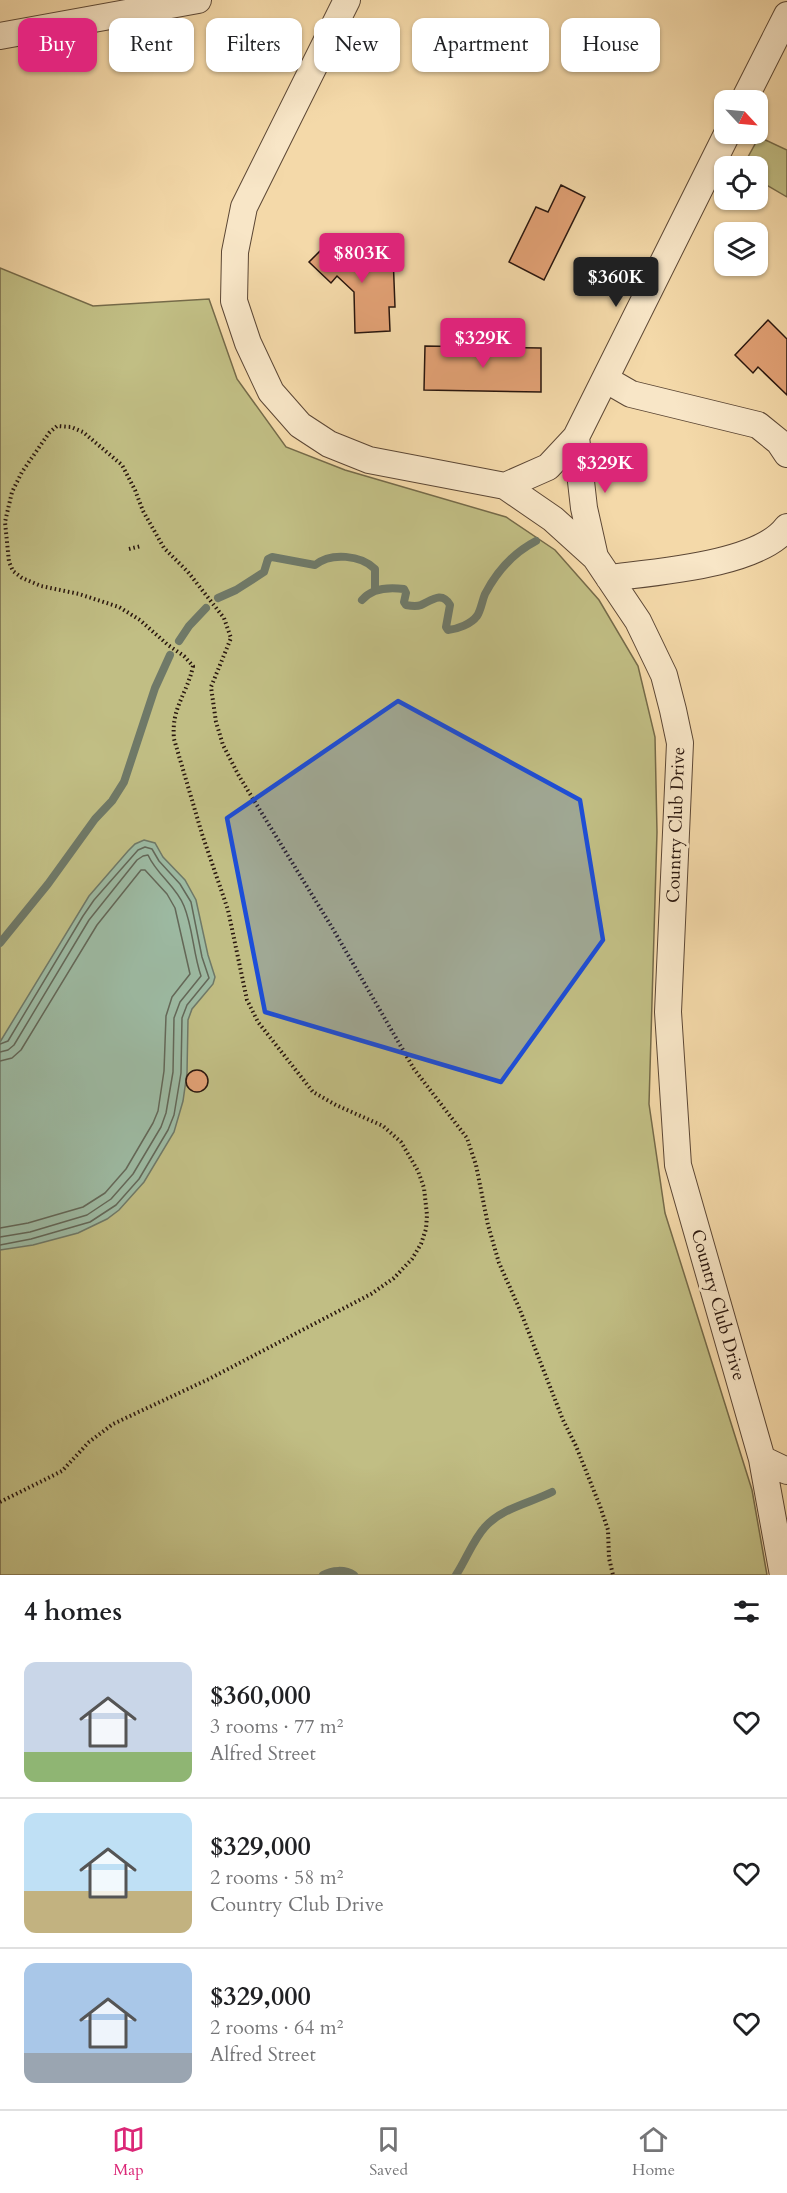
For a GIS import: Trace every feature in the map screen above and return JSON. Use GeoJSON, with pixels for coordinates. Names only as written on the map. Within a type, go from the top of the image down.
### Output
{"type":"FeatureCollection","features":[{"type":"Feature","properties":{"kind":"street"},"geometry":{"type":"LineString","coordinates":[[0,36],[198,0]]}},
{"type":"Feature","properties":{"kind":"street","name":"Country Club Drive"},"geometry":{"type":"LineString","coordinates":[[347,0],[244,207],[235,252],[234,301],[245,333],[271,392],[300,425],[329,444],[369,460],[505,486],[553,519],[595,557],[638,621],[663,675],[680,743],[668,1012],[678,1165],[762,1459],[783,1575]]}},
{"type":"Feature","properties":{"kind":"street"},"geometry":{"type":"LineString","coordinates":[[751,90],[779,48],[787,15]]}},
{"type":"Feature","properties":{"kind":"street"},"geometry":{"type":"LineString","coordinates":[[505,486],[548,466],[576,437],[723,144]]}},
{"type":"Feature","properties":{"kind":"street"},"geometry":{"type":"LineString","coordinates":[[605,379],[630,394],[759,425],[779,442],[787,454]]}},
{"type":"Feature","properties":{"kind":"street"},"geometry":{"type":"LineString","coordinates":[[576,437],[584,508],[595,557]]}},
{"type":"Feature","properties":{"kind":"street"},"geometry":{"type":"LineString","coordinates":[[609,578],[691,567],[745,555],[780,536],[787,527]]}},
{"type":"Feature","properties":{"kind":"street"},"geometry":{"type":"LineString","coordinates":[[762,1459],[787,1470]]}},
{"type":"Feature","properties":{"kind":"path"},"geometry":{"type":"LineString","coordinates":[[0,1502],[62,1471],[89,1442],[113,1424],[209,1379],[370,1294],[394,1278],[412,1259],[421,1244],[428,1215],[424,1188],[418,1171],[401,1142],[383,1126],[313,1092],[258,1022],[247,1000],[228,910],[202,834],[174,739],[173,724],[176,708],[187,687],[193,666],[140,620],[119,607],[103,600],[41,585],[22,578],[13,571],[9,562],[5,522],[12,492],[22,472],[49,433],[57,426],[71,427],[83,432],[122,465],[143,511],[164,548],[188,572],[224,618],[231,638],[212,681],[211,694],[223,745],[239,776],[333,929],[414,1069],[466,1138],[476,1165],[488,1226],[499,1263],[600,1506],[608,1530],[609,1558],[613,1575]]}},
{"type":"Feature","properties":{"kind":"path"},"geometry":{"type":"LineString","coordinates":[[129,549],[141,546]]}},
{"type":"Feature","properties":{"kind":"highlighted area"},"geometry":{"type":"Polygon","coordinates":[[[398,701],[580,800],[603,940],[501,1082],[265,1012],[227,818],[398,701]]]}},
{"type":"Feature","properties":{"kind":"shaded area"},"geometry":{"type":"Polygon","coordinates":[[[768,141],[787,150],[787,197],[768,186],[768,156],[749,156],[755,144],[768,144],[768,141]]]}},
{"type":"Feature","properties":{"kind":"shaded area"},"geometry":{"type":"Polygon","coordinates":[[[0,268],[93,306],[209,299],[237,379],[286,447],[345,470],[506,517],[555,550],[599,600],[638,666],[655,737],[657,832],[649,1104],[665,1213],[752,1490],[767,1575],[0,1575],[0,268]]]}},
{"type":"Feature","properties":{"kind":"water"},"geometry":{"type":"Polygon","coordinates":[[[144,840],[155,843],[163,857],[185,880],[196,900],[215,977],[213,984],[192,1009],[188,1020],[187,1073],[183,1101],[174,1132],[144,1182],[119,1210],[107,1219],[78,1233],[33,1245],[0,1250],[0,1042],[89,896],[128,851],[135,844],[144,840]]]}},
{"type":"Feature","properties":{"kind":"building"},"geometry":{"type":"Polygon","coordinates":[[[561,185],[585,197],[544,280],[509,262],[536,207],[548,212],[561,185]]]}},
{"type":"Feature","properties":{"kind":"building"},"geometry":{"type":"Polygon","coordinates":[[[332,239],[347,255],[393,255],[395,307],[389,307],[390,331],[355,333],[354,292],[337,276],[331,283],[309,262],[332,239]]]}},
{"type":"Feature","properties":{"kind":"building"},"geometry":{"type":"Polygon","coordinates":[[[768,320],[787,339],[787,395],[758,367],[753,373],[735,355],[768,320]]]}},
{"type":"Feature","properties":{"kind":"building"},"geometry":{"type":"Polygon","coordinates":[[[425,346],[541,348],[541,392],[424,390],[425,346]]]}},
{"type":"Feature","properties":{"kind":"building"},"geometry":{"type":"Polygon","coordinates":[[[197,1070],[205,1073],[208,1081],[205,1089],[197,1092],[189,1089],[186,1081],[189,1073],[197,1070]]]}},
{"type":"Feature","properties":{"kind":"waterway"},"geometry":{"type":"LineString","coordinates":[[362,600],[381,589],[393,588],[404,589],[406,605],[417,606],[437,598],[444,598],[450,605],[446,627],[448,630],[460,627],[477,616],[485,594],[506,563],[536,541]]}},
{"type":"Feature","properties":{"kind":"waterway"},"geometry":{"type":"LineString","coordinates":[[218,598],[236,590],[264,572],[268,559],[272,557],[315,565],[329,558],[354,558],[375,569],[375,590]]}},
{"type":"Feature","properties":{"kind":"waterway"},"geometry":{"type":"LineString","coordinates":[[179,641],[206,608]]}},
{"type":"Feature","properties":{"kind":"waterway"},"geometry":{"type":"LineString","coordinates":[[0,943],[48,884],[95,819],[112,801],[124,782],[155,688],[170,655]]}},
{"type":"Feature","properties":{"kind":"waterway"},"geometry":{"type":"LineString","coordinates":[[456,1575],[477,1538],[492,1520],[508,1510],[552,1492]]}},
{"type":"Feature","properties":{"kind":"waterway"},"geometry":{"type":"LineString","coordinates":[[323,1575],[338,1571],[354,1575]]}}]}
